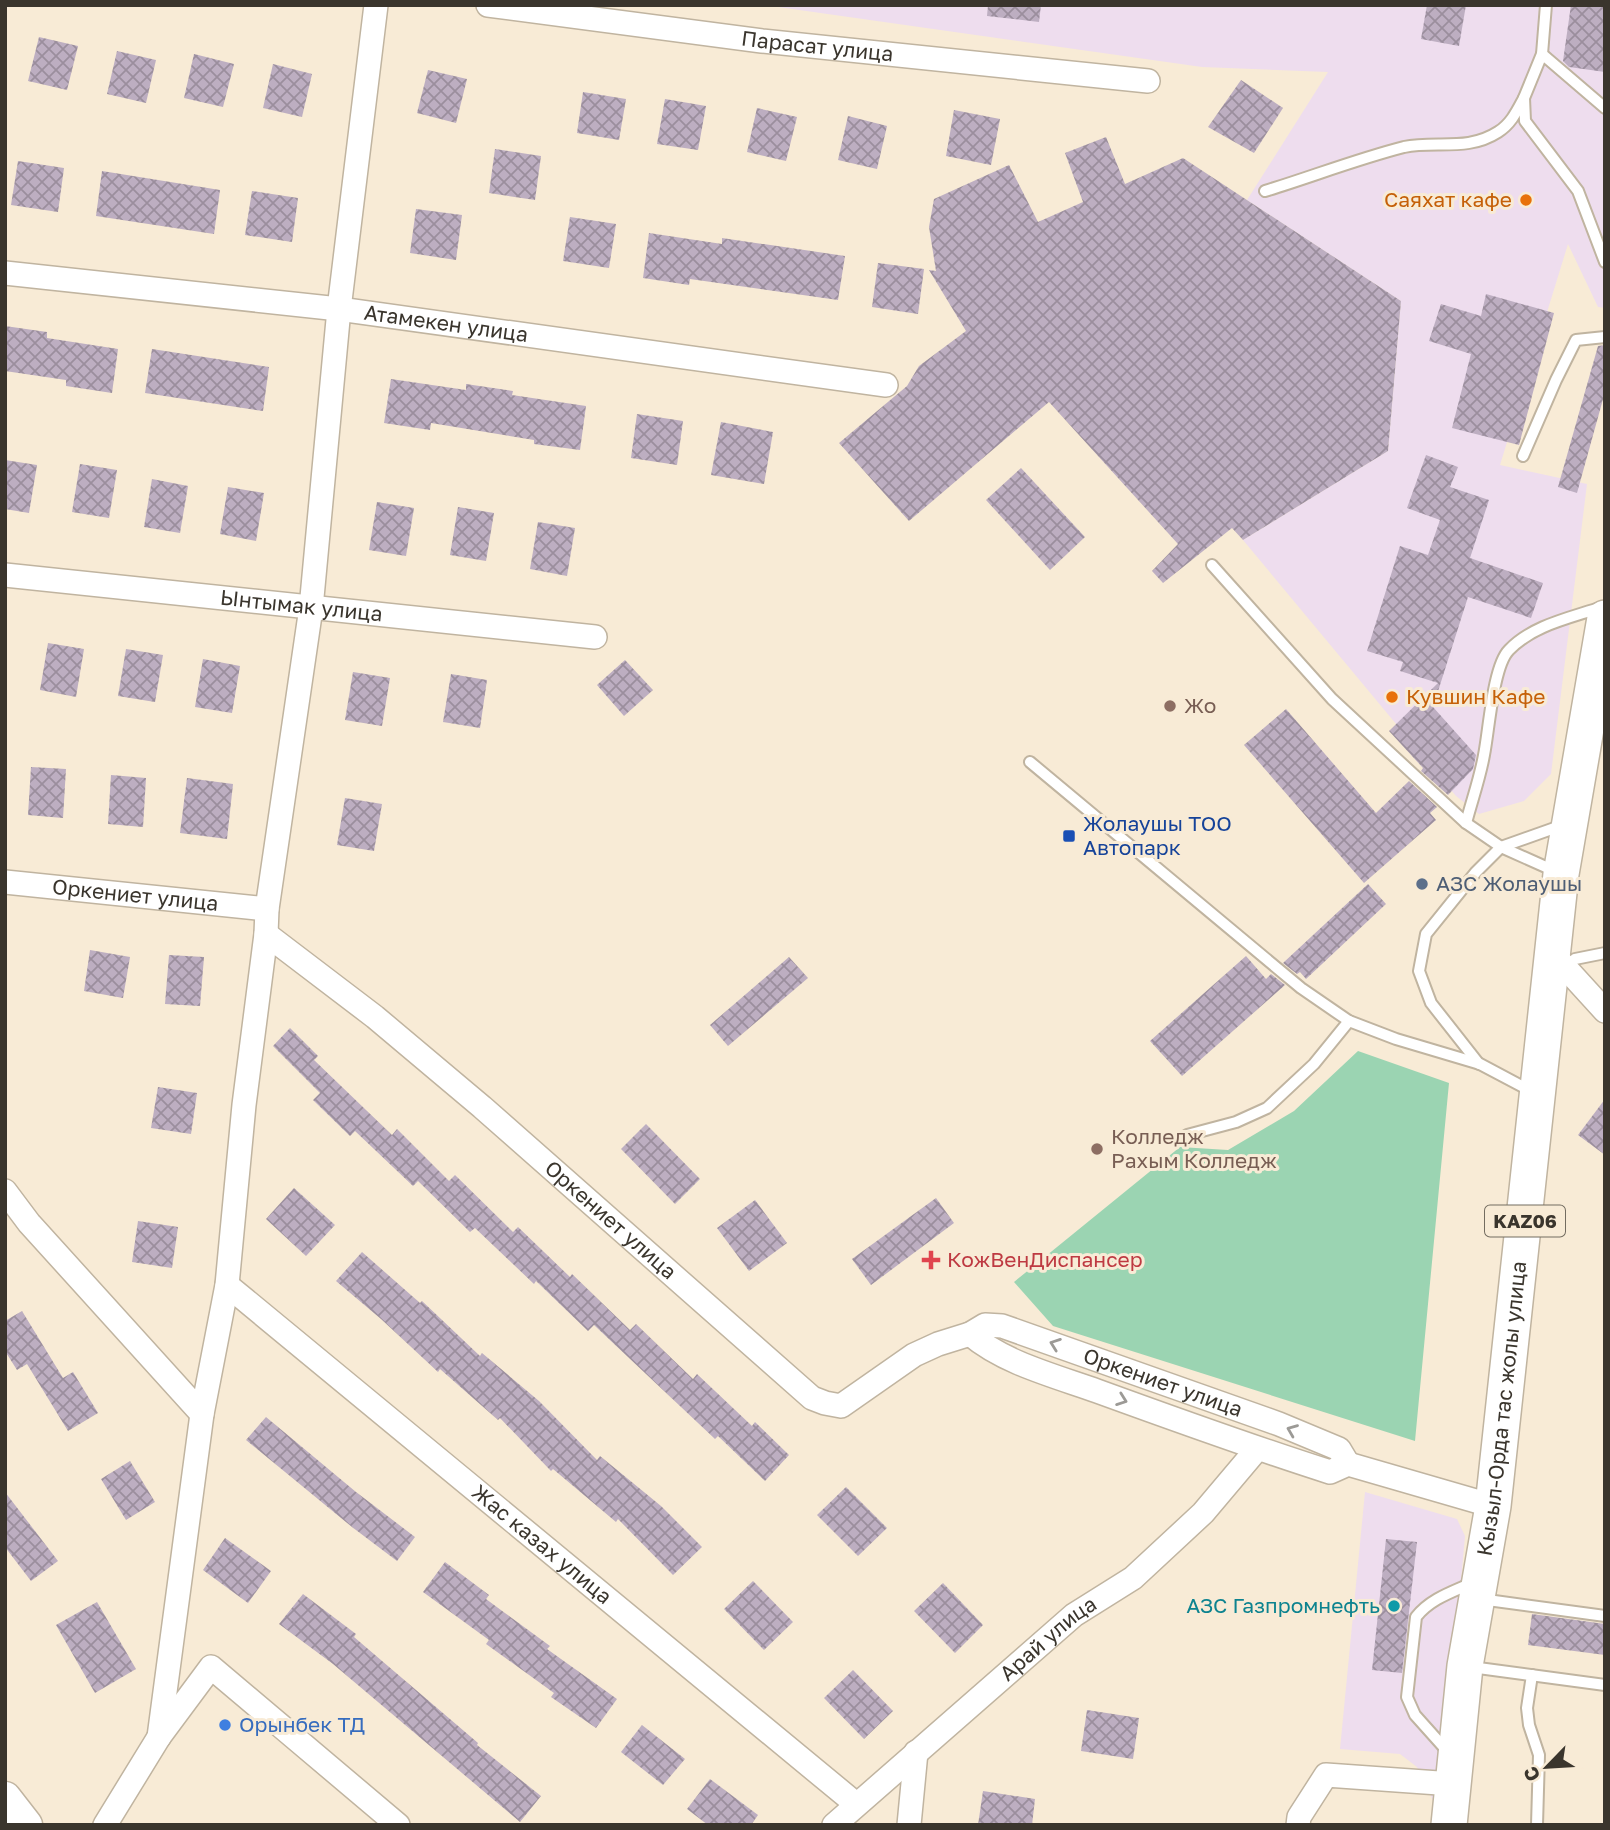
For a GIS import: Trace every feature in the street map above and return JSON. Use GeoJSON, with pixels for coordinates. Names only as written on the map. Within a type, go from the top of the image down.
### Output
{"type":"FeatureCollection","features":[{"type":"Feature","properties":{"kind":"main road","name":"Кызыл-Орда тас жолы улица"},"geometry":{"type":"LineString","coordinates":[[1449,1825],[1465,1666],[1493,1506],[1539,1095],[1559,960],[1561,874],[1605,618]]}},
{"type":"Feature","properties":{"kind":"main road"},"geometry":{"type":"LineString","coordinates":[[5,1798],[26,1825]]}},
{"type":"Feature","properties":{"kind":"street"},"geometry":{"type":"LineString","coordinates":[[159,1737],[202,1414],[227,1285],[244,1105],[267,909],[310,608],[339,309],[376,5]]}},
{"type":"Feature","properties":{"kind":"street","name":"Парасат улица"},"geometry":{"type":"LineString","coordinates":[[488,5],[748,39],[1148,81]]}},
{"type":"Feature","properties":{"kind":"street","name":"Атамекен улица"},"geometry":{"type":"LineString","coordinates":[[5,273],[339,309],[886,384]]}},
{"type":"Feature","properties":{"kind":"street","name":"Ынтымак улица"},"geometry":{"type":"LineString","coordinates":[[5,575],[595,637]]}},
{"type":"Feature","properties":{"kind":"street","name":"Оркениет улица"},"geometry":{"type":"LineString","coordinates":[[5,882],[267,909]]}},
{"type":"Feature","properties":{"kind":"street","name":"Оркениет улица"},"geometry":{"type":"LineString","coordinates":[[266,934],[374,1017],[482,1107],[812,1398],[841,1406],[914,1355],[938,1344],[970,1334],[985,1325],[1014,1328],[1291,1429],[1339,1449],[1348,1464]]}},
{"type":"Feature","properties":{"kind":"street"},"geometry":{"type":"LineString","coordinates":[[1559,960],[1605,1011]]}},
{"type":"Feature","properties":{"kind":"street"},"geometry":{"type":"LineString","coordinates":[[5,1191],[29,1223],[202,1414]]}},
{"type":"Feature","properties":{"kind":"street","name":"Жас казах улица"},"geometry":{"type":"LineString","coordinates":[[227,1285],[856,1804]]}},
{"type":"Feature","properties":{"kind":"street","name":"Оркениет улица"},"geometry":{"type":"LineString","coordinates":[[970,1334],[982,1345],[1035,1368],[1257,1449],[1330,1472],[1348,1464],[1493,1506]]}},
{"type":"Feature","properties":{"kind":"street","name":"Арай улица"},"geometry":{"type":"LineString","coordinates":[[834,1825],[1074,1615],[1133,1578],[1203,1513],[1257,1449]]}},
{"type":"Feature","properties":{"kind":"street"},"geometry":{"type":"LineString","coordinates":[[105,1825],[159,1737],[211,1667],[398,1825]]}},
{"type":"Feature","properties":{"kind":"street"},"geometry":{"type":"LineString","coordinates":[[909,1825],[916,1752]]}},
{"type":"Feature","properties":{"kind":"street"},"geometry":{"type":"LineString","coordinates":[[1299,1821],[1326,1775],[1455,1772]]}},
{"type":"Feature","properties":{"kind":"lane"},"geometry":{"type":"LineString","coordinates":[[1265,191],[1405,147],[1429,143],[1441,146],[1463,145],[1498,133],[1511,121],[1524,98],[1542,54],[1546,5]]}},
{"type":"Feature","properties":{"kind":"lane"},"geometry":{"type":"LineString","coordinates":[[1542,54],[1605,108]]}},
{"type":"Feature","properties":{"kind":"lane"},"geometry":{"type":"LineString","coordinates":[[1524,98],[1525,121],[1578,191],[1605,262]]}},
{"type":"Feature","properties":{"kind":"lane"},"geometry":{"type":"LineString","coordinates":[[1523,456],[1576,340],[1605,337]]}},
{"type":"Feature","properties":{"kind":"lane"},"geometry":{"type":"LineString","coordinates":[[1212,565],[1332,699],[1466,823],[1501,847],[1561,874]]}},
{"type":"Feature","properties":{"kind":"lane"},"geometry":{"type":"LineString","coordinates":[[1466,823],[1484,756],[1495,685],[1506,652],[1527,635],[1550,624],[1605,606]]}},
{"type":"Feature","properties":{"kind":"lane"},"geometry":{"type":"LineString","coordinates":[[1030,762],[1301,988],[1349,1021],[1396,1039],[1480,1064],[1539,1095]]}},
{"type":"Feature","properties":{"kind":"lane"},"geometry":{"type":"LineString","coordinates":[[1480,1064],[1431,1003],[1419,971],[1426,934],[1476,872],[1501,847],[1569,823]]}},
{"type":"Feature","properties":{"kind":"lane"},"geometry":{"type":"LineString","coordinates":[[1559,960],[1575,960],[1605,953]]}},
{"type":"Feature","properties":{"kind":"lane"},"geometry":{"type":"LineString","coordinates":[[1187,1135],[1236,1122],[1266,1108],[1314,1064],[1349,1021]]}},
{"type":"Feature","properties":{"kind":"lane"},"geometry":{"type":"LineString","coordinates":[[1455,1772],[1415,1715],[1407,1697],[1416,1617],[1423,1608],[1436,1600],[1479,1589],[1605,1616]]}},
{"type":"Feature","properties":{"kind":"lane"},"geometry":{"type":"LineString","coordinates":[[1465,1666],[1605,1685]]}},
{"type":"Feature","properties":{"kind":"lane"},"geometry":{"type":"LineString","coordinates":[[1532,1675],[1527,1708],[1529,1725],[1539,1755],[1537,1825]]}},
{"type":"Feature","properties":{"kind":"shaded area"},"geometry":{"type":"Polygon","coordinates":[[[764,5],[1605,5],[1605,308],[1598,307],[1568,244],[1500,465],[1587,484],[1551,774],[1524,801],[1479,814],[1456,796],[1243,540],[1388,451],[1401,301],[1247,200],[1328,72],[1202,67],[764,5]]]}},
{"type":"Feature","properties":{"kind":"shaded area"},"geometry":{"type":"Polygon","coordinates":[[[1365,1492],[1457,1519],[1465,1536],[1440,1815],[1417,1767],[1400,1754],[1340,1749],[1365,1492]]]}},
{"type":"Feature","properties":{"kind":"green space"},"geometry":{"type":"Polygon","coordinates":[[[1358,1051],[1449,1083],[1415,1441],[1053,1326],[1014,1282],[1180,1147],[1228,1150],[1294,1111],[1358,1051]]]}},
{"type":"Feature","properties":{"kind":"building"},"geometry":{"type":"Polygon","coordinates":[[[988,5],[1041,5],[1039,22],[987,16],[988,5]]]}},
{"type":"Feature","properties":{"kind":"building"},"geometry":{"type":"Polygon","coordinates":[[[1427,5],[1466,5],[1459,46],[1421,39],[1427,5]]]}},
{"type":"Feature","properties":{"kind":"building"},"geometry":{"type":"Polygon","coordinates":[[[1571,5],[1605,5],[1605,72],[1569,67],[1563,61],[1571,5]]]}},
{"type":"Feature","properties":{"kind":"building"},"geometry":{"type":"Polygon","coordinates":[[[39,37],[78,46],[67,90],[28,81],[39,37]]]}},
{"type":"Feature","properties":{"kind":"building"},"geometry":{"type":"Polygon","coordinates":[[[117,51],[156,60],[146,103],[107,94],[117,51]]]}},
{"type":"Feature","properties":{"kind":"building"},"geometry":{"type":"Polygon","coordinates":[[[194,54],[234,64],[223,107],[184,98],[194,54]]]}},
{"type":"Feature","properties":{"kind":"building"},"geometry":{"type":"Polygon","coordinates":[[[273,64],[312,74],[302,117],[263,108],[273,64]]]}},
{"type":"Feature","properties":{"kind":"building"},"geometry":{"type":"Polygon","coordinates":[[[428,70],[467,79],[456,123],[417,113],[428,70]]]}},
{"type":"Feature","properties":{"kind":"building"},"geometry":{"type":"Polygon","coordinates":[[[1241,80],[1283,108],[1254,153],[1208,127],[1241,80]]]}},
{"type":"Feature","properties":{"kind":"building"},"geometry":{"type":"Polygon","coordinates":[[[583,92],[626,99],[619,140],[577,133],[583,92]]]}},
{"type":"Feature","properties":{"kind":"building"},"geometry":{"type":"Polygon","coordinates":[[[665,99],[706,106],[698,150],[657,144],[665,99]]]}},
{"type":"Feature","properties":{"kind":"building"},"geometry":{"type":"Polygon","coordinates":[[[757,108],[797,117],[786,161],[747,152],[757,108]]]}},
{"type":"Feature","properties":{"kind":"building"},"geometry":{"type":"Polygon","coordinates":[[[954,110],[1000,119],[991,165],[946,156],[954,110]]]}},
{"type":"Feature","properties":{"kind":"building"},"geometry":{"type":"Polygon","coordinates":[[[848,116],[887,126],[877,169],[838,160],[848,116]]]}},
{"type":"Feature","properties":{"kind":"building"},"geometry":{"type":"Polygon","coordinates":[[[1106,137],[1125,184],[1183,158],[1401,301],[1388,451],[1243,540],[1232,528],[1163,583],[1152,571],[1178,544],[1049,402],[909,521],[839,443],[907,386],[919,366],[966,331],[929,270],[936,271],[929,227],[934,199],[1009,165],[1038,222],[1083,202],[1065,153],[1106,137]]]}},
{"type":"Feature","properties":{"kind":"building"},"geometry":{"type":"Polygon","coordinates":[[[495,149],[541,156],[535,200],[489,193],[495,149]]]}},
{"type":"Feature","properties":{"kind":"building"},"geometry":{"type":"Polygon","coordinates":[[[18,161],[64,168],[58,212],[11,205],[18,161]]]}},
{"type":"Feature","properties":{"kind":"building"},"geometry":{"type":"Polygon","coordinates":[[[102,171],[220,190],[214,234],[96,216],[102,171]]]}},
{"type":"Feature","properties":{"kind":"building"},"geometry":{"type":"Polygon","coordinates":[[[252,191],[298,198],[292,242],[245,235],[252,191]]]}},
{"type":"Feature","properties":{"kind":"building"},"geometry":{"type":"Polygon","coordinates":[[[416,209],[462,215],[456,260],[410,253],[416,209]]]}},
{"type":"Feature","properties":{"kind":"building"},"geometry":{"type":"Polygon","coordinates":[[[570,217],[616,224],[609,268],[563,261],[570,217]]]}},
{"type":"Feature","properties":{"kind":"building"},"geometry":{"type":"Polygon","coordinates":[[[649,233],[722,244],[722,238],[845,256],[838,300],[690,279],[689,285],[643,278],[649,233]]]}},
{"type":"Feature","properties":{"kind":"building"},"geometry":{"type":"Polygon","coordinates":[[[878,263],[924,269],[918,314],[872,307],[878,263]]]}},
{"type":"Feature","properties":{"kind":"building"},"geometry":{"type":"Polygon","coordinates":[[[1486,294],[1554,313],[1519,445],[1452,428],[1471,354],[1429,341],[1441,304],[1481,316],[1486,294]]]}},
{"type":"Feature","properties":{"kind":"building"},"geometry":{"type":"Polygon","coordinates":[[[5,326],[47,332],[47,338],[118,349],[112,393],[66,386],[66,380],[5,371],[5,326]]]}},
{"type":"Feature","properties":{"kind":"building"},"geometry":{"type":"Polygon","coordinates":[[[1605,345],[1605,392],[1577,493],[1558,487],[1598,346],[1605,345]]]}},
{"type":"Feature","properties":{"kind":"building"},"geometry":{"type":"Polygon","coordinates":[[[152,349],[269,367],[263,411],[145,393],[152,349]]]}},
{"type":"Feature","properties":{"kind":"building"},"geometry":{"type":"Polygon","coordinates":[[[391,379],[466,390],[466,384],[513,391],[512,395],[586,406],[580,450],[534,444],[534,440],[431,423],[430,430],[384,423],[391,379]]]}},
{"type":"Feature","properties":{"kind":"building"},"geometry":{"type":"Polygon","coordinates":[[[637,414],[683,421],[677,465],[631,458],[637,414]]]}},
{"type":"Feature","properties":{"kind":"building"},"geometry":{"type":"Polygon","coordinates":[[[721,422],[773,432],[764,484],[711,475],[721,422]]]}},
{"type":"Feature","properties":{"kind":"building"},"geometry":{"type":"Polygon","coordinates":[[[1426,455],[1458,467],[1450,487],[1489,500],[1470,558],[1543,583],[1531,618],[1468,597],[1433,707],[1476,755],[1473,769],[1448,795],[1421,771],[1423,768],[1389,731],[1438,683],[1400,671],[1403,662],[1367,651],[1400,546],[1428,555],[1440,520],[1407,508],[1426,455]]]}},
{"type":"Feature","properties":{"kind":"building"},"geometry":{"type":"Polygon","coordinates":[[[5,460],[37,465],[29,513],[5,509],[5,460]]]}},
{"type":"Feature","properties":{"kind":"building"},"geometry":{"type":"Polygon","coordinates":[[[80,464],[117,470],[109,518],[72,512],[80,464]]]}},
{"type":"Feature","properties":{"kind":"building"},"geometry":{"type":"Polygon","coordinates":[[[1021,468],[1085,537],[1050,570],[986,500],[1021,468]]]}},
{"type":"Feature","properties":{"kind":"building"},"geometry":{"type":"Polygon","coordinates":[[[152,479],[188,486],[180,533],[144,527],[152,479]]]}},
{"type":"Feature","properties":{"kind":"building"},"geometry":{"type":"Polygon","coordinates":[[[228,487],[264,493],[256,541],[220,534],[228,487]]]}},
{"type":"Feature","properties":{"kind":"building"},"geometry":{"type":"Polygon","coordinates":[[[377,502],[414,508],[406,556],[369,550],[377,502]]]}},
{"type":"Feature","properties":{"kind":"building"},"geometry":{"type":"Polygon","coordinates":[[[458,507],[494,513],[486,561],[450,555],[458,507]]]}},
{"type":"Feature","properties":{"kind":"building"},"geometry":{"type":"Polygon","coordinates":[[[538,522],[575,528],[567,576],[530,569],[538,522]]]}},
{"type":"Feature","properties":{"kind":"building"},"geometry":{"type":"Polygon","coordinates":[[[48,643],[84,649],[76,697],[40,690],[48,643]]]}},
{"type":"Feature","properties":{"kind":"building"},"geometry":{"type":"Polygon","coordinates":[[[126,649],[163,655],[155,702],[118,696],[126,649]]]}},
{"type":"Feature","properties":{"kind":"building"},"geometry":{"type":"Polygon","coordinates":[[[203,659],[240,666],[232,713],[195,707],[203,659]]]}},
{"type":"Feature","properties":{"kind":"building"},"geometry":{"type":"Polygon","coordinates":[[[625,660],[653,690],[624,716],[597,685],[625,660]]]}},
{"type":"Feature","properties":{"kind":"building"},"geometry":{"type":"Polygon","coordinates":[[[353,672],[390,678],[382,726],[345,720],[353,672]]]}},
{"type":"Feature","properties":{"kind":"building"},"geometry":{"type":"Polygon","coordinates":[[[451,674],[487,680],[480,728],[443,722],[451,674]]]}},
{"type":"Feature","properties":{"kind":"building"},"geometry":{"type":"Polygon","coordinates":[[[1286,709],[1376,813],[1409,781],[1437,807],[1430,813],[1436,820],[1364,883],[1244,745],[1286,709]]]}},
{"type":"Feature","properties":{"kind":"building"},"geometry":{"type":"Polygon","coordinates":[[[31,767],[66,769],[63,818],[28,815],[31,767]]]}},
{"type":"Feature","properties":{"kind":"building"},"geometry":{"type":"Polygon","coordinates":[[[111,775],[146,778],[143,827],[108,824],[111,775]]]}},
{"type":"Feature","properties":{"kind":"building"},"geometry":{"type":"Polygon","coordinates":[[[187,778],[233,784],[227,839],[180,833],[187,778]]]}},
{"type":"Feature","properties":{"kind":"building"},"geometry":{"type":"Polygon","coordinates":[[[345,798],[382,804],[374,851],[337,845],[345,798]]]}},
{"type":"Feature","properties":{"kind":"building"},"geometry":{"type":"Polygon","coordinates":[[[1368,884],[1386,904],[1306,979],[1300,972],[1297,974],[1283,963],[1368,884]]]}},
{"type":"Feature","properties":{"kind":"building"},"geometry":{"type":"Polygon","coordinates":[[[90,950],[130,957],[123,998],[84,991],[90,950]]]}},
{"type":"Feature","properties":{"kind":"building"},"geometry":{"type":"Polygon","coordinates":[[[169,955],[204,957],[200,1006],[165,1004],[169,955]]]}},
{"type":"Feature","properties":{"kind":"building"},"geometry":{"type":"Polygon","coordinates":[[[1246,956],[1266,979],[1271,974],[1285,985],[1182,1076],[1150,1041],[1246,956]]]}},
{"type":"Feature","properties":{"kind":"building"},"geometry":{"type":"Polygon","coordinates":[[[789,957],[808,978],[728,1046],[710,1025],[789,957]]]}},
{"type":"Feature","properties":{"kind":"building"},"geometry":{"type":"Polygon","coordinates":[[[290,1028],[318,1056],[314,1060],[392,1135],[397,1129],[449,1181],[455,1175],[513,1232],[518,1227],[630,1330],[636,1324],[693,1379],[697,1374],[752,1426],[755,1422],[789,1455],[765,1481],[718,1436],[715,1439],[594,1325],[588,1331],[475,1228],[470,1232],[418,1181],[413,1186],[355,1131],[350,1136],[313,1100],[320,1093],[273,1046],[290,1028]]]}},
{"type":"Feature","properties":{"kind":"building"},"geometry":{"type":"Polygon","coordinates":[[[158,1087],[197,1093],[191,1134],[151,1128],[158,1087]]]}},
{"type":"Feature","properties":{"kind":"building"},"geometry":{"type":"Polygon","coordinates":[[[1605,1099],[1605,1155],[1578,1135],[1605,1099]]]}},
{"type":"Feature","properties":{"kind":"building"},"geometry":{"type":"Polygon","coordinates":[[[646,1124],[700,1179],[675,1204],[621,1149],[646,1124]]]}},
{"type":"Feature","properties":{"kind":"building"},"geometry":{"type":"Polygon","coordinates":[[[294,1188],[335,1225],[306,1256],[266,1219],[294,1188]]]}},
{"type":"Feature","properties":{"kind":"building"},"geometry":{"type":"Polygon","coordinates":[[[936,1198],[954,1223],[871,1285],[852,1259],[936,1198]]]}},
{"type":"Feature","properties":{"kind":"building"},"geometry":{"type":"Polygon","coordinates":[[[755,1200],[787,1243],[749,1271],[717,1228],[755,1200]]]}},
{"type":"Feature","properties":{"kind":"building"},"geometry":{"type":"Polygon","coordinates":[[[138,1221],[178,1227],[172,1268],[132,1262],[138,1221]]]}},
{"type":"Feature","properties":{"kind":"building"},"geometry":{"type":"Polygon","coordinates":[[[362,1252],[420,1303],[422,1301],[480,1356],[482,1353],[539,1401],[597,1460],[600,1456],[661,1506],[702,1547],[673,1575],[618,1519],[616,1522],[553,1469],[551,1471],[500,1418],[498,1420],[440,1369],[438,1372],[336,1281],[362,1252]]]}},
{"type":"Feature","properties":{"kind":"building"},"geometry":{"type":"Polygon","coordinates":[[[22,1311],[63,1378],[73,1372],[98,1413],[68,1431],[27,1364],[17,1370],[5,1351],[5,1321],[22,1311]]]}},
{"type":"Feature","properties":{"kind":"building"},"geometry":{"type":"Polygon","coordinates":[[[266,1417],[415,1537],[397,1561],[246,1440],[266,1417]]]}},
{"type":"Feature","properties":{"kind":"building"},"geometry":{"type":"Polygon","coordinates":[[[130,1461],[155,1502],[126,1520],[101,1479],[130,1461]]]}},
{"type":"Feature","properties":{"kind":"building"},"geometry":{"type":"Polygon","coordinates":[[[846,1487],[887,1528],[858,1556],[817,1515],[846,1487]]]}},
{"type":"Feature","properties":{"kind":"building"},"geometry":{"type":"Polygon","coordinates":[[[5,1492],[58,1561],[31,1581],[5,1547],[5,1492]]]}},
{"type":"Feature","properties":{"kind":"building"},"geometry":{"type":"Polygon","coordinates":[[[225,1538],[271,1571],[248,1603],[203,1570],[225,1538]]]}},
{"type":"Feature","properties":{"kind":"building","name":"АЗС Газпромнефть"},"geometry":{"type":"Polygon","coordinates":[[[1386,1539],[1417,1542],[1402,1673],[1372,1670],[1386,1539]]]}},
{"type":"Feature","properties":{"kind":"building"},"geometry":{"type":"Polygon","coordinates":[[[445,1562],[489,1595],[486,1599],[550,1646],[547,1649],[617,1699],[596,1728],[551,1697],[554,1693],[486,1644],[489,1640],[423,1592],[445,1562]]]}},
{"type":"Feature","properties":{"kind":"building"},"geometry":{"type":"Polygon","coordinates":[[[753,1581],[793,1622],[764,1650],[724,1609],[753,1581]]]}},
{"type":"Feature","properties":{"kind":"building"},"geometry":{"type":"Polygon","coordinates":[[[943,1583],[983,1625],[955,1653],[914,1611],[943,1583]]]}},
{"type":"Feature","properties":{"kind":"building"},"geometry":{"type":"Polygon","coordinates":[[[303,1594],[356,1634],[354,1637],[478,1743],[477,1745],[541,1796],[520,1822],[333,1664],[279,1624],[303,1594]]]}},
{"type":"Feature","properties":{"kind":"building"},"geometry":{"type":"Polygon","coordinates":[[[97,1602],[136,1669],[95,1693],[56,1625],[97,1602]]]}},
{"type":"Feature","properties":{"kind":"building"},"geometry":{"type":"Polygon","coordinates":[[[1532,1614],[1605,1624],[1605,1655],[1528,1645],[1532,1614]]]}},
{"type":"Feature","properties":{"kind":"building"},"geometry":{"type":"Polygon","coordinates":[[[853,1670],[893,1711],[864,1739],[824,1698],[853,1670]]]}},
{"type":"Feature","properties":{"kind":"building"},"geometry":{"type":"Polygon","coordinates":[[[1087,1710],[1139,1718],[1133,1759],[1081,1751],[1087,1710]]]}},
{"type":"Feature","properties":{"kind":"building"},"geometry":{"type":"Polygon","coordinates":[[[642,1725],[685,1759],[663,1785],[621,1752],[642,1725]]]}},
{"type":"Feature","properties":{"kind":"building"},"geometry":{"type":"Polygon","coordinates":[[[710,1779],[758,1815],[751,1825],[708,1825],[687,1809],[710,1779]]]}},
{"type":"Feature","properties":{"kind":"building"},"geometry":{"type":"Polygon","coordinates":[[[983,1791],[1035,1799],[1032,1825],[978,1825],[983,1791]]]}},
{"type":"Feature","properties":{"kind":"place","name":"Саяхат кафе"},"geometry":{"type":"Point","coordinates":[1526,200]}},
{"type":"Feature","properties":{"kind":"place","name":"Кувшин Кафе"},"geometry":{"type":"Point","coordinates":[1392,697]}},
{"type":"Feature","properties":{"kind":"place","name":"Жо"},"geometry":{"type":"Point","coordinates":[1170,706]}},
{"type":"Feature","properties":{"kind":"place","name":"Жолаушы ТОО Автопарк"},"geometry":{"type":"Point","coordinates":[1069,836]}},
{"type":"Feature","properties":{"kind":"place","name":"АЗС Жолаушы"},"geometry":{"type":"Point","coordinates":[1422,884]}},
{"type":"Feature","properties":{"kind":"place","name":"Колледж Рахым Колледж"},"geometry":{"type":"Point","coordinates":[1097,1149]}},
{"type":"Feature","properties":{"kind":"place","name":"КожВенДиспансер"},"geometry":{"type":"Point","coordinates":[931,1260]}},
{"type":"Feature","properties":{"kind":"place","name":"АЗС Газпромнефть"},"geometry":{"type":"Point","coordinates":[1394,1606]}},
{"type":"Feature","properties":{"kind":"place","name":"Орынбек ТД"},"geometry":{"type":"Point","coordinates":[225,1725]}}]}
